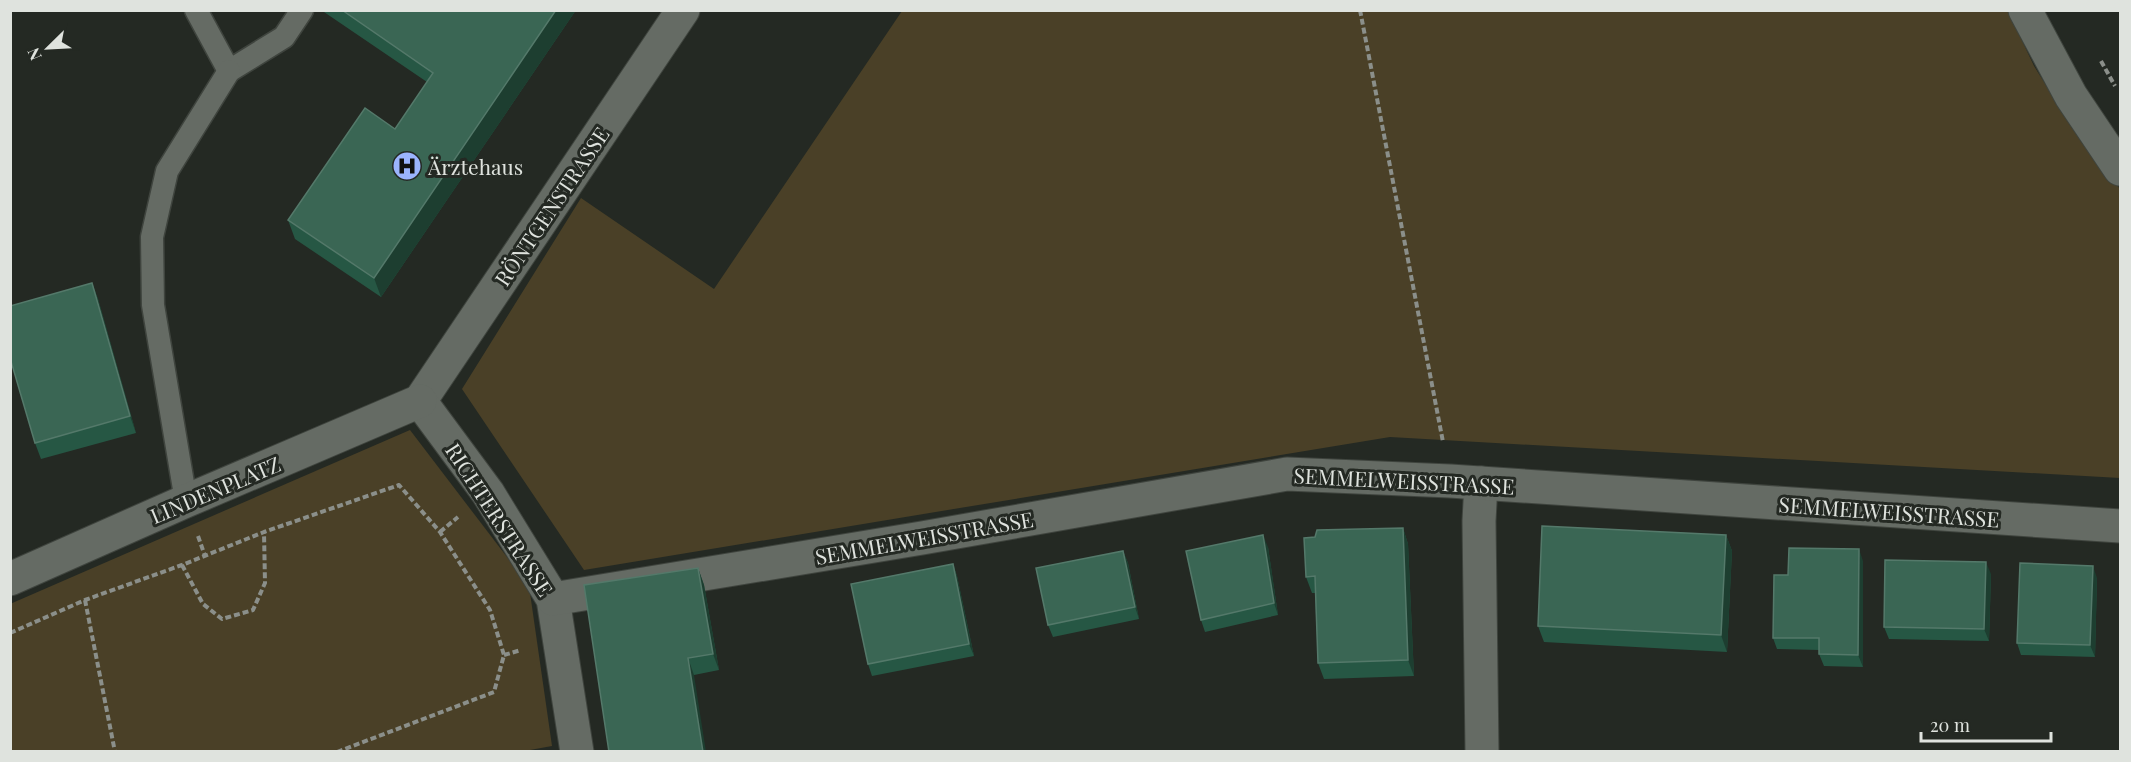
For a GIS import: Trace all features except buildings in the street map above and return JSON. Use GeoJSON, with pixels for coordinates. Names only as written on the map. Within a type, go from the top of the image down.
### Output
{"type":"FeatureCollection","features":[{"type":"Feature","properties":{"kind":"street","name":"RÖNTGENSTRASSE"},"geometry":{"type":"LineString","coordinates":[[420,401],[682,10]]}},
{"type":"Feature","properties":{"kind":"street"},"geometry":{"type":"LineString","coordinates":[[2025,10],[2071,96],[2121,169]]}},
{"type":"Feature","properties":{"kind":"street","name":"LINDENPLATZ"},"geometry":{"type":"LineString","coordinates":[[10,579],[420,401]]}},
{"type":"Feature","properties":{"kind":"street","name":"RICHTERSTRASSE"},"geometry":{"type":"LineString","coordinates":[[420,401],[488,493],[553,599],[577,752]]}},
{"type":"Feature","properties":{"kind":"street","name":"SEMMELWEISSTRASSE"},"geometry":{"type":"LineString","coordinates":[[553,599],[922,538],[1287,474],[1466,482],[2121,526]]}},
{"type":"Feature","properties":{"kind":"street"},"geometry":{"type":"LineString","coordinates":[[1466,482],[1479,521],[1482,752]]}},
{"type":"Feature","properties":{"kind":"lane"},"geometry":{"type":"LineString","coordinates":[[196,10],[229,70]]}},
{"type":"Feature","properties":{"kind":"lane"},"geometry":{"type":"LineString","coordinates":[[186,501],[153,305],[152,237],[168,171],[229,70],[284,38],[302,10]]}},
{"type":"Feature","properties":{"kind":"path"},"geometry":{"type":"LineString","coordinates":[[1360,10],[1466,482]]}},
{"type":"Feature","properties":{"kind":"path"},"geometry":{"type":"LineString","coordinates":[[10,633],[85,600],[264,532],[399,485],[440,532],[490,610],[504,655],[494,692],[337,752]]}},
{"type":"Feature","properties":{"kind":"path"},"geometry":{"type":"LineString","coordinates":[[182,565],[203,604],[222,620],[253,610],[265,583],[264,532]]}},
{"type":"Feature","properties":{"kind":"path"},"geometry":{"type":"LineString","coordinates":[[85,600],[115,752]]}},
{"type":"Feature","properties":{"kind":"shaded area"},"geometry":{"type":"Polygon","coordinates":[[[902,11],[2008,11],[2034,66],[2082,143],[2120,189],[2120,478],[1390,437],[584,570],[462,389],[581,198],[714,289],[902,11]]]}},
{"type":"Feature","properties":{"kind":"shaded area"},"geometry":{"type":"Polygon","coordinates":[[[410,430],[529,586],[552,746],[519,752],[11,751],[10,604],[410,430]]]}},
{"type":"Feature","properties":{"kind":"place","name":"Ärztehaus"},"geometry":{"type":"Point","coordinates":[407,166]}}]}
